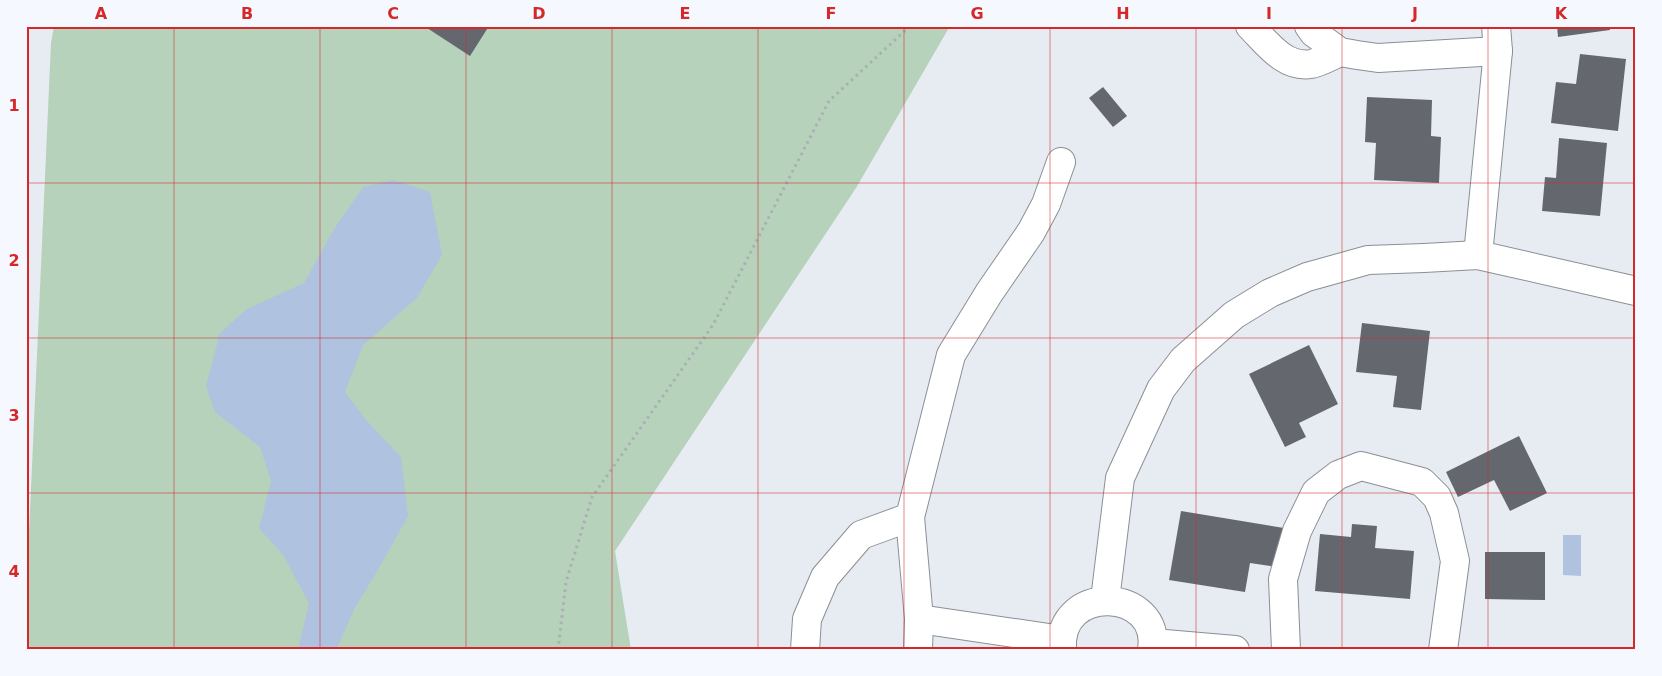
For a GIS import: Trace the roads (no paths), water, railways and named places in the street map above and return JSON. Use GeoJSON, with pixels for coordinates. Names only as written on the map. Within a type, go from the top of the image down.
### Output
{"type":"FeatureCollection","features":[{"type":"Feature","properties":{"kind":"street"},"geometry":{"type":"LineString","coordinates":[[1250,26],[1281,57],[1293,63],[1313,64],[1340,52]]}},
{"type":"Feature","properties":{"kind":"street"},"geometry":{"type":"LineString","coordinates":[[1309,26],[1340,52],[1378,58],[1497,39],[1478,255]]}},
{"type":"Feature","properties":{"kind":"street"},"geometry":{"type":"LineString","coordinates":[[919,650],[919,619],[910,517],[951,355],[989,293],[1031,232],[1046,204],[1062,162]]}},
{"type":"Feature","properties":{"kind":"street"},"geometry":{"type":"LineString","coordinates":[[1105,600],[1120,478],[1161,389],[1184,360],[1234,315],[1270,293],[1308,277],[1368,260],[1478,255],[1636,291]]}},
{"type":"Feature","properties":{"kind":"street"},"geometry":{"type":"LineString","coordinates":[[1286,650],[1283,579],[1297,531],[1316,492],[1338,475],[1361,466],[1422,482],[1438,497],[1444,513],[1455,561],[1443,650]]}},
{"type":"Feature","properties":{"kind":"street"},"geometry":{"type":"LineString","coordinates":[[805,650],[807,619],[825,577],[861,535],[910,517]]}},
{"type":"Feature","properties":{"kind":"street"},"geometry":{"type":"LineString","coordinates":[[919,619],[1062,645],[1065,628],[1072,616],[1094,602],[1116,600],[1138,611],[1146,620],[1151,631],[1153,646],[1235,650]]}},
{"type":"Feature","properties":{"kind":"water"},"geometry":{"type":"Polygon","coordinates":[[[394,180],[430,192],[442,255],[417,298],[363,345],[345,392],[368,422],[401,457],[408,516],[355,608],[336,650],[298,650],[309,603],[283,555],[259,528],[271,481],[260,447],[215,412],[206,386],[220,333],[247,309],[304,283],[334,229],[363,187],[394,180]]]}},
{"type":"Feature","properties":{"kind":"water"},"geometry":{"type":"Polygon","coordinates":[[[1563,535],[1581,535],[1581,576],[1563,575],[1563,535]]]}}]}
